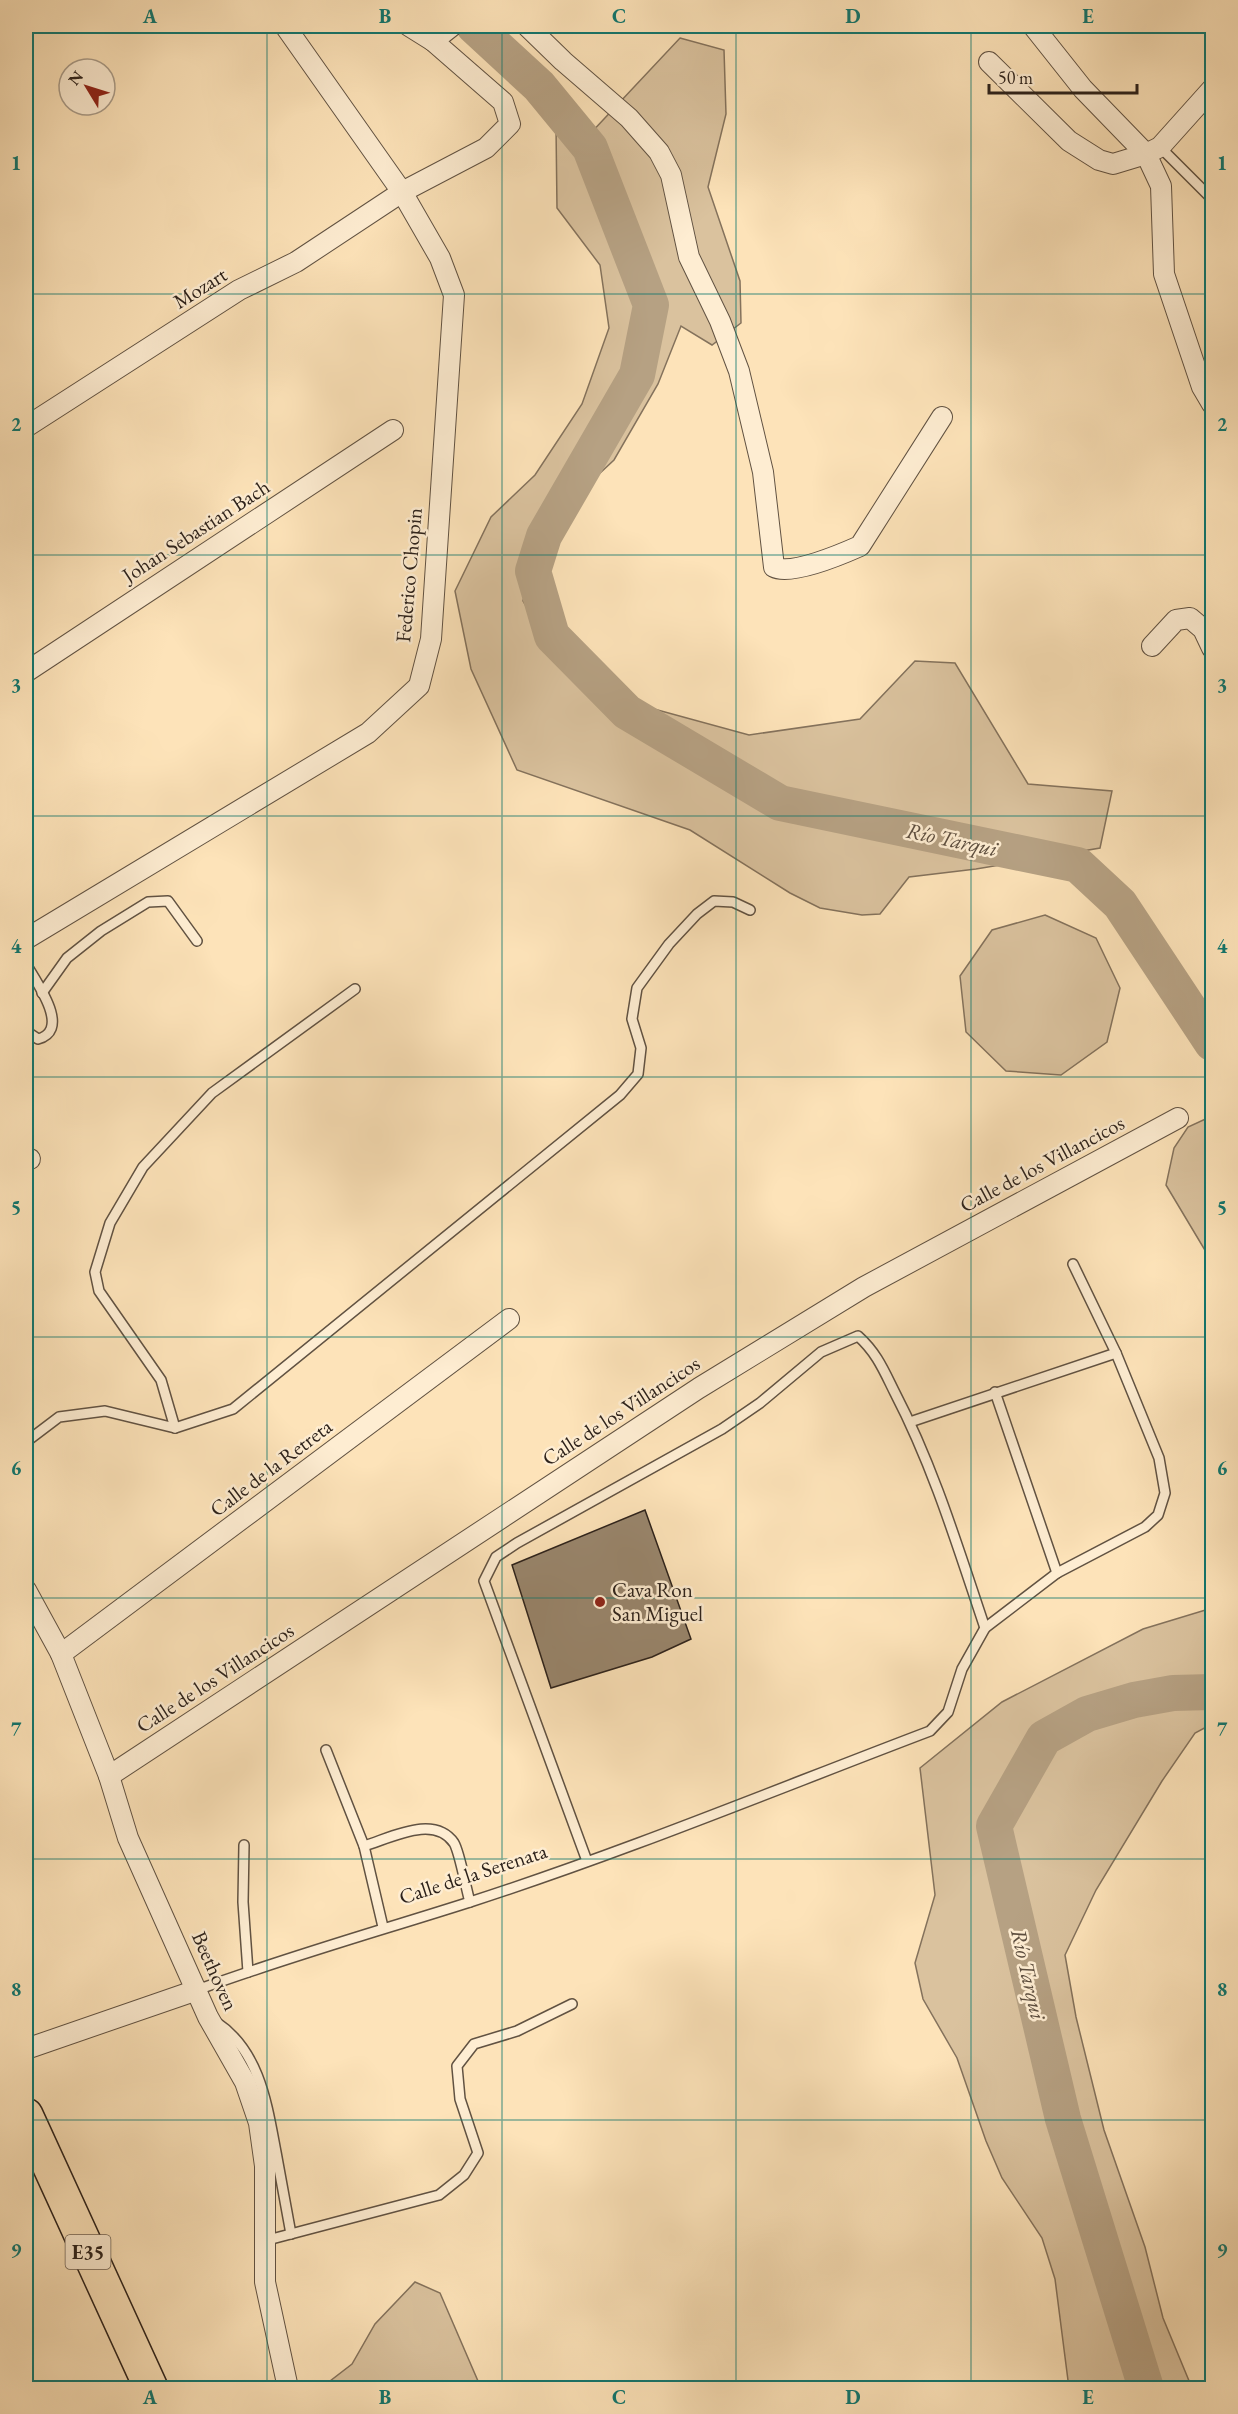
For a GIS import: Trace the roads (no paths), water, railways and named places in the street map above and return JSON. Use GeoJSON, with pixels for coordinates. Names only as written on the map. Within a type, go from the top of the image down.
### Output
{"type":"FeatureCollection","features":[{"type":"Feature","properties":{"kind":"highway","name":"E35"},"geometry":{"type":"LineString","coordinates":[[26,2115],[143,2387]]}},
{"type":"Feature","properties":{"kind":"street","name":"Federico Chopin"},"geometry":{"type":"LineString","coordinates":[[26,939],[368,733],[419,686],[431,639],[454,295],[440,258],[402,192],[285,26]]}},
{"type":"Feature","properties":{"kind":"street"},"geometry":{"type":"LineString","coordinates":[[409,26],[442,34]]}},
{"type":"Feature","properties":{"kind":"street"},"geometry":{"type":"LineString","coordinates":[[527,26],[563,62],[629,118],[659,152],[671,175],[689,257],[720,321],[739,371],[763,472],[774,567],[781,571],[790,569],[841,555],[860,546],[942,417]]}},
{"type":"Feature","properties":{"kind":"street"},"geometry":{"type":"LineString","coordinates":[[1033,26],[1083,89],[1153,150],[1161,186],[1164,274],[1202,387],[1212,404]]}},
{"type":"Feature","properties":{"kind":"street","name":"Mozart"},"geometry":{"type":"LineString","coordinates":[[26,427],[239,290],[296,262],[402,192],[486,148],[510,124],[503,102],[442,34]]}},
{"type":"Feature","properties":{"kind":"street"},"geometry":{"type":"LineString","coordinates":[[989,62],[1069,141],[1099,160],[1113,164],[1153,150],[1209,95],[1212,89]]}},
{"type":"Feature","properties":{"kind":"street","name":"Johan Sebastian Bach"},"geometry":{"type":"LineString","coordinates":[[26,672],[393,430]]}},
{"type":"Feature","properties":{"kind":"street"},"geometry":{"type":"LineString","coordinates":[[1152,646],[1176,620],[1190,618],[1203,629],[1212,648]]}},
{"type":"Feature","properties":{"kind":"street","name":"Calle de los Villancicos"},"geometry":{"type":"LineString","coordinates":[[109,1776],[699,1388],[864,1287],[1178,1118]]}},
{"type":"Feature","properties":{"kind":"street","name":"Calle de la Retreta"},"geometry":{"type":"LineString","coordinates":[[61,1654],[509,1319]]}},
{"type":"Feature","properties":{"kind":"street","name":"Beethoven"},"geometry":{"type":"LineString","coordinates":[[26,1590],[61,1654],[109,1776],[128,1838],[208,2017],[245,2082],[259,2123],[265,2166],[265,2282],[288,2388]]}},
{"type":"Feature","properties":{"kind":"street","name":"Calle de la Serenata"},"geometry":{"type":"LineString","coordinates":[[26,2049],[197,1990]]}},
{"type":"Feature","properties":{"kind":"lane"},"geometry":{"type":"LineString","coordinates":[[1153,150],[1212,199]]}},
{"type":"Feature","properties":{"kind":"lane"},"geometry":{"type":"LineString","coordinates":[[42,993],[67,958],[101,931],[148,902],[168,901],[197,941]]}},
{"type":"Feature","properties":{"kind":"lane"},"geometry":{"type":"LineString","coordinates":[[26,1442],[59,1417],[105,1411],[175,1428],[233,1409],[620,1095],[638,1074],[641,1048],[632,1019],[637,988],[669,944],[697,914],[714,901],[733,902],[750,910]]}},
{"type":"Feature","properties":{"kind":"lane"},"geometry":{"type":"LineString","coordinates":[[26,964],[52,1014],[52,1029],[47,1037],[38,1039],[26,1031]]}},
{"type":"Feature","properties":{"kind":"lane"},"geometry":{"type":"LineString","coordinates":[[175,1428],[161,1380],[99,1292],[95,1272],[110,1223],[143,1167],[212,1093],[355,989]]}},
{"type":"Feature","properties":{"kind":"lane"},"geometry":{"type":"LineString","coordinates":[[588,1861],[484,1581],[496,1557],[517,1543],[722,1429],[760,1403],[821,1352],[858,1336],[872,1349],[910,1422],[935,1480],[985,1628],[1057,1573],[1145,1527],[1158,1515],[1165,1493],[1160,1458],[1116,1353],[1073,1263]]}},
{"type":"Feature","properties":{"kind":"lane"},"geometry":{"type":"LineString","coordinates":[[910,1422],[1116,1353]]}},
{"type":"Feature","properties":{"kind":"lane"},"geometry":{"type":"LineString","coordinates":[[995,1392],[1057,1573]]}},
{"type":"Feature","properties":{"kind":"lane","name":"Calle de la Serenata"},"geometry":{"type":"LineString","coordinates":[[197,1990],[384,1927],[470,1902],[588,1861],[930,1731],[948,1712],[962,1669],[985,1628]]}},
{"type":"Feature","properties":{"kind":"lane"},"geometry":{"type":"LineString","coordinates":[[326,1750],[364,1846],[384,1927]]}},
{"type":"Feature","properties":{"kind":"lane"},"geometry":{"type":"LineString","coordinates":[[364,1846],[425,1827],[441,1832],[455,1844],[470,1902]]}},
{"type":"Feature","properties":{"kind":"lane"},"geometry":{"type":"LineString","coordinates":[[244,1845],[243,1902],[248,1972]]}},
{"type":"Feature","properties":{"kind":"lane"},"geometry":{"type":"LineString","coordinates":[[264,2241],[439,2195],[464,2175],[478,2153],[460,2099],[457,2066],[474,2044],[518,2031],[572,2004]]}},
{"type":"Feature","properties":{"kind":"lane"},"geometry":{"type":"LineString","coordinates":[[208,2017],[225,2028],[245,2049],[264,2091],[291,2234]]}},
{"type":"Feature","properties":{"kind":"waterway"},"geometry":{"type":"LineString","coordinates":[[474,26],[539,86],[590,148],[651,305],[637,375],[544,536],[533,571],[552,636],[627,712],[780,803],[1078,865],[1120,904],[1212,1043]]}},
{"type":"Feature","properties":{"kind":"waterway","name":"Río Tarqui"},"geometry":{"type":"LineString","coordinates":[[1146,2388],[1063,2119],[994,1826],[1044,1738],[1087,1714],[1134,1700],[1173,1693],[1212,1692]]}},
{"type":"Feature","properties":{"kind":"place","name":"Cava Ron San Miguel"},"geometry":{"type":"Point","coordinates":[600,1602]}}]}
